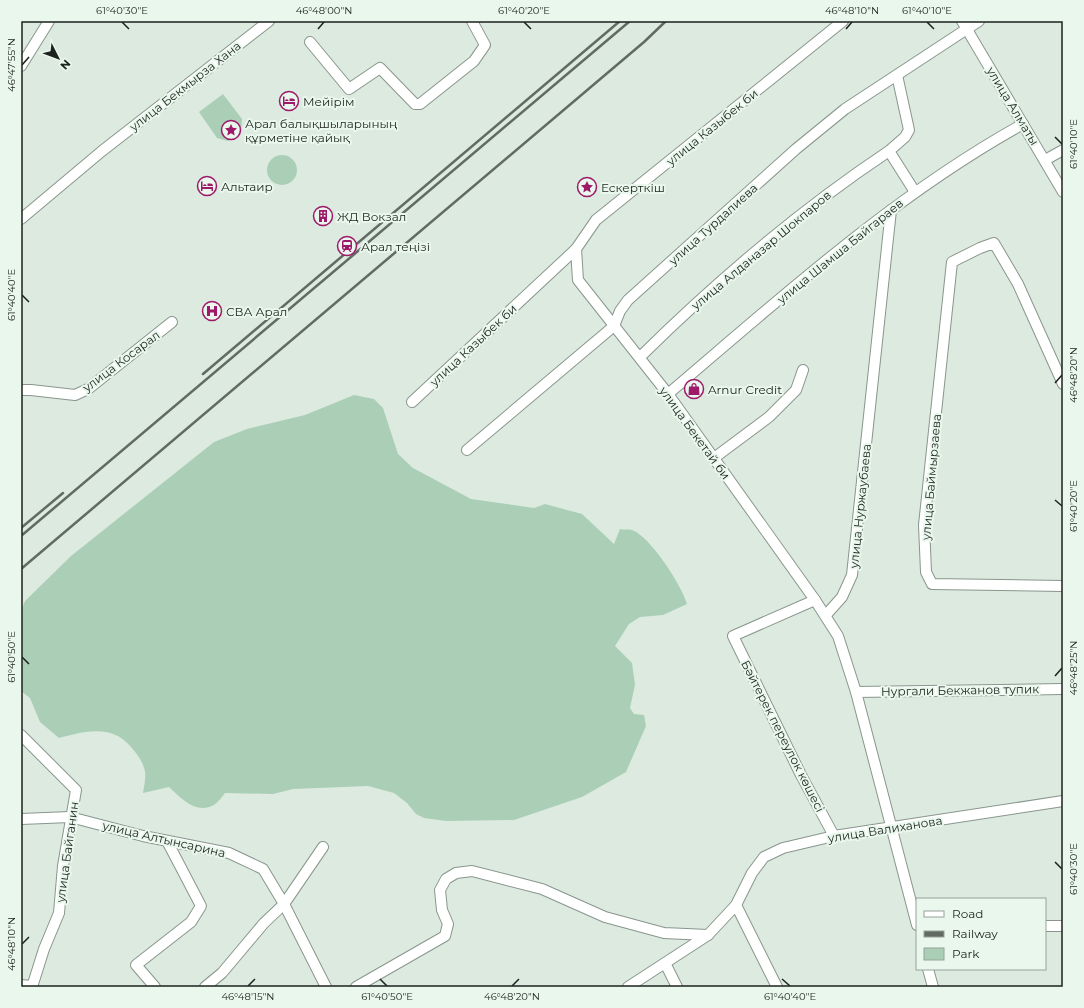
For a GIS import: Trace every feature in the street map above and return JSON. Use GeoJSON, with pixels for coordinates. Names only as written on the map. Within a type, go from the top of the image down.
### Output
{"type":"FeatureCollection","features":[{"type":"Feature","properties":{"kind":"street"},"geometry":{"type":"LineString","coordinates":[[21,66],[49,21]]}},
{"type":"Feature","properties":{"kind":"street","name":"улица Бекмырза Хана"},"geometry":{"type":"LineString","coordinates":[[21,219],[102,151],[269,21]]}},
{"type":"Feature","properties":{"kind":"street"},"geometry":{"type":"LineString","coordinates":[[310,42],[349,89],[380,68],[415,104],[420,104],[474,61],[485,45],[472,21]]}},
{"type":"Feature","properties":{"kind":"street","name":"улица Казыбек би"},"geometry":{"type":"LineString","coordinates":[[412,402],[576,249],[596,220],[843,21]]}},
{"type":"Feature","properties":{"kind":"street","name":"улица Турдалиева"},"geometry":{"type":"LineString","coordinates":[[467,450],[614,326],[620,311],[628,300],[796,149],[845,109],[897,75],[964,25],[979,21]]}},
{"type":"Feature","properties":{"kind":"street","name":"улица Алматы"},"geometry":{"type":"LineString","coordinates":[[964,25],[1063,192]]}},
{"type":"Feature","properties":{"kind":"street","name":"улица Алданазар Шокпаров"},"geometry":{"type":"LineString","coordinates":[[640,357],[694,304],[751,255],[850,177],[889,151],[906,137],[909,130],[897,75]]}},
{"type":"Feature","properties":{"kind":"street","name":"улица Шамша Байгараев"},"geometry":{"type":"LineString","coordinates":[[668,394],[781,298],[915,192],[989,143],[1023,124]]}},
{"type":"Feature","properties":{"kind":"street"},"geometry":{"type":"LineString","coordinates":[[1045,160],[1063,150]]}},
{"type":"Feature","properties":{"kind":"street"},"geometry":{"type":"LineString","coordinates":[[889,151],[915,192]]}},
{"type":"Feature","properties":{"kind":"street","name":"улица Нуржаубаева"},"geometry":{"type":"LineString","coordinates":[[826,615],[842,597],[852,575],[892,210]]}},
{"type":"Feature","properties":{"kind":"street","name":"улица Баймырзаева"},"geometry":{"type":"LineString","coordinates":[[1063,384],[1018,284],[994,243],[980,248],[952,262],[924,525],[926,572],[932,584],[1063,586]]}},
{"type":"Feature","properties":{"kind":"street","name":"улица Бекетай би"},"geometry":{"type":"LineString","coordinates":[[576,249],[578,280],[668,394],[826,615]]}},
{"type":"Feature","properties":{"kind":"street","name":"улица Косарал"},"geometry":{"type":"LineString","coordinates":[[21,390],[75,395],[88,389],[172,322]]}},
{"type":"Feature","properties":{"kind":"street"},"geometry":{"type":"LineString","coordinates":[[714,458],[769,417],[796,390],[803,370]]}},
{"type":"Feature","properties":{"kind":"street","name":"Бәйтерек переулок көшесі"},"geometry":{"type":"LineString","coordinates":[[815,600],[733,636],[801,775],[834,836]]}},
{"type":"Feature","properties":{"kind":"street"},"geometry":{"type":"LineString","coordinates":[[826,615],[838,636],[856,692],[916,921]]}},
{"type":"Feature","properties":{"kind":"street","name":"Нургали Бекжанов тупик"},"geometry":{"type":"LineString","coordinates":[[856,692],[1063,689]]}},
{"type":"Feature","properties":{"kind":"street","name":"улица Байганин"},"geometry":{"type":"LineString","coordinates":[[21,735],[76,790],[70,817],[63,866],[59,913],[44,949],[32,987]]}},
{"type":"Feature","properties":{"kind":"street","name":"улица Валиханова"},"geometry":{"type":"LineString","coordinates":[[628,987],[708,935],[736,905],[752,873],[764,857],[783,848],[834,836],[1063,801]]}},
{"type":"Feature","properties":{"kind":"street","name":"улица Алтынсарина"},"geometry":{"type":"LineString","coordinates":[[21,819],[70,817],[167,841],[229,853],[263,869],[284,904],[326,987]]}},
{"type":"Feature","properties":{"kind":"street"},"geometry":{"type":"LineString","coordinates":[[155,987],[136,965],[191,922],[201,906],[167,841]]}},
{"type":"Feature","properties":{"kind":"street"},"geometry":{"type":"LineString","coordinates":[[205,987],[222,973],[264,923],[284,904],[323,847]]}},
{"type":"Feature","properties":{"kind":"street"},"geometry":{"type":"LineString","coordinates":[[356,987],[445,936],[448,924],[442,910],[440,890],[446,879],[456,873],[472,871],[542,889],[605,917],[664,933],[708,935]]}},
{"type":"Feature","properties":{"kind":"street"},"geometry":{"type":"LineString","coordinates":[[736,905],[777,987]]}},
{"type":"Feature","properties":{"kind":"street"},"geometry":{"type":"LineString","coordinates":[[1046,926],[1063,926]]}},
{"type":"Feature","properties":{"kind":"street"},"geometry":{"type":"LineString","coordinates":[[666,963],[677,987]]}},
{"type":"Feature","properties":{"kind":"street"},"geometry":{"type":"LineString","coordinates":[[928,970],[933,987]]}},
{"type":"Feature","properties":{"kind":"street"},"geometry":{"type":"LineString","coordinates":[[21,985],[32,987]]}},
{"type":"Feature","properties":{"kind":"green space"},"geometry":{"type":"Polygon","coordinates":[[[223,94],[242,119],[241,132],[228,141],[217,138],[199,112],[223,94]]]}},
{"type":"Feature","properties":{"kind":"green space"},"geometry":{"type":"Polygon","coordinates":[[[282,155],[293,159],[297,170],[293,181],[282,185],[271,181],[267,170],[271,159],[282,155]]]}},
{"type":"Feature","properties":{"kind":"green space"},"geometry":{"type":"Polygon","coordinates":[[[354,395],[374,399],[383,408],[398,454],[413,468],[471,499],[534,508],[545,504],[582,514],[614,544],[620,529],[632,530],[639,534],[656,551],[664,562],[679,586],[687,604],[663,615],[640,617],[629,624],[615,646],[632,663],[635,685],[630,708],[634,714],[644,715],[646,726],[626,772],[582,797],[514,820],[446,821],[424,818],[416,814],[407,803],[394,793],[368,786],[293,789],[273,794],[225,793],[214,805],[207,808],[201,808],[189,804],[169,787],[143,793],[145,771],[142,762],[124,740],[115,735],[98,731],[79,733],[59,738],[40,722],[30,698],[21,691],[21,611],[25,601],[71,556],[214,442],[247,429],[305,415],[354,395]]]}},
{"type":"Feature","properties":{"kind":"railway"},"geometry":{"type":"LineString","coordinates":[[203,374],[620,21]]}},
{"type":"Feature","properties":{"kind":"railway"},"geometry":{"type":"LineString","coordinates":[[21,536],[630,21]]}},
{"type":"Feature","properties":{"kind":"railway"},"geometry":{"type":"LineString","coordinates":[[21,569],[644,42],[666,21]]}},
{"type":"Feature","properties":{"kind":"railway"},"geometry":{"type":"LineString","coordinates":[[21,528],[63,493]]}},
{"type":"Feature","properties":{"kind":"place","name":"Мейірім"},"geometry":{"type":"Point","coordinates":[289,101]}},
{"type":"Feature","properties":{"kind":"place","name":"Арал балықшыларының құрметіне қайық"},"geometry":{"type":"Point","coordinates":[231,130]}},
{"type":"Feature","properties":{"kind":"place","name":"Альтаир"},"geometry":{"type":"Point","coordinates":[207,186]}},
{"type":"Feature","properties":{"kind":"place","name":"Ескерткіш"},"geometry":{"type":"Point","coordinates":[587,187]}},
{"type":"Feature","properties":{"kind":"place","name":"ЖД Вокзал"},"geometry":{"type":"Point","coordinates":[323,216]}},
{"type":"Feature","properties":{"kind":"place","name":"Арал теңізі"},"geometry":{"type":"Point","coordinates":[347,246]}},
{"type":"Feature","properties":{"kind":"place","name":"СВА Арал"},"geometry":{"type":"Point","coordinates":[212,311]}},
{"type":"Feature","properties":{"kind":"place","name":"Arnur Credit"},"geometry":{"type":"Point","coordinates":[694,389]}}]}
